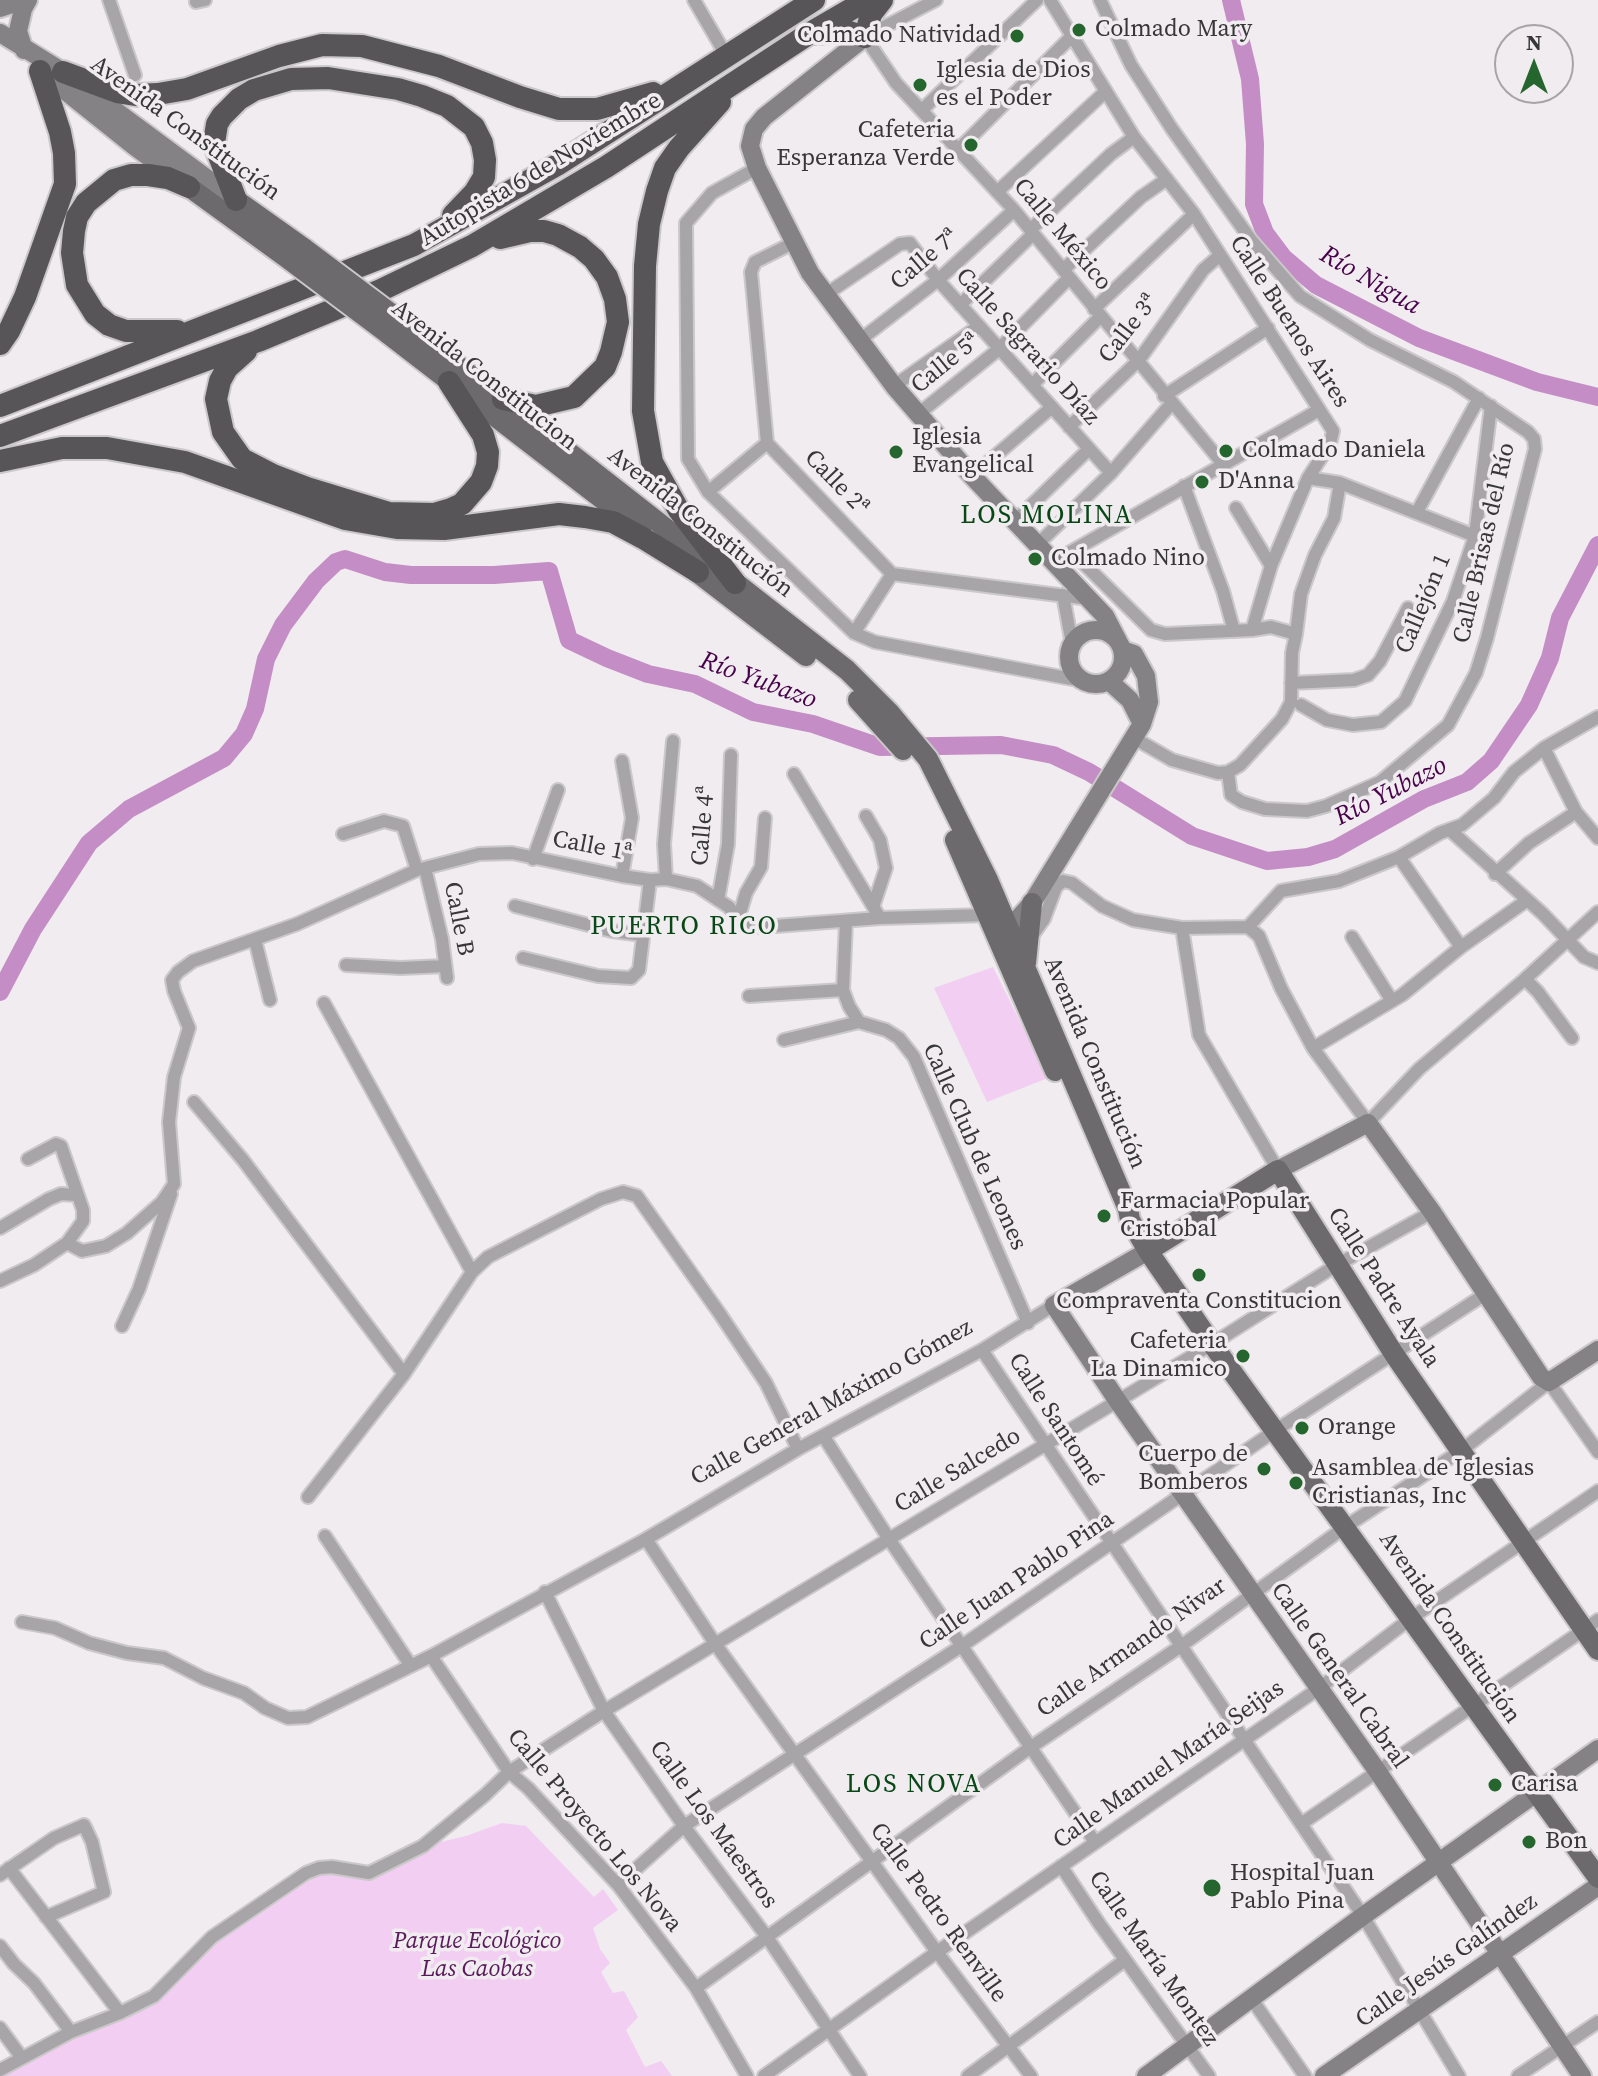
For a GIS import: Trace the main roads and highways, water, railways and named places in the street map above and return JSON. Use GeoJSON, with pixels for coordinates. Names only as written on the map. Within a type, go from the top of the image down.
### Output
{"type":"FeatureCollection","features":[{"type":"Feature","properties":{"kind":"highway","name":"Autopista 6 de Noviembre"},"geometry":{"type":"LineString","coordinates":[[0,406],[414,245],[557,165],[814,0]]}},
{"type":"Feature","properties":{"kind":"highway","name":"Autopista 6 de Noviembre"},"geometry":{"type":"LineString","coordinates":[[0,436],[258,341],[381,290],[472,246],[606,167],[810,33],[867,0]]}},
{"type":"Feature","properties":{"kind":"highway"},"geometry":{"type":"LineString","coordinates":[[810,33],[846,31],[865,37],[871,14],[882,0]]}},
{"type":"Feature","properties":{"kind":"highway"},"geometry":{"type":"LineString","coordinates":[[63,72],[117,92],[158,94],[187,89],[279,56],[322,45],[362,46],[439,66],[559,109],[578,110],[634,100],[695,77]]}},
{"type":"Feature","properties":{"kind":"highway"},"geometry":{"type":"LineString","coordinates":[[0,344],[25,297],[65,184],[60,132],[40,71]]}},
{"type":"Feature","properties":{"kind":"highway"},"geometry":{"type":"LineString","coordinates":[[236,200],[214,143],[217,124],[239,99],[254,90],[311,77],[398,89],[447,106],[461,116],[474,127],[482,143],[485,160],[484,177],[467,201],[414,245]]}},
{"type":"Feature","properties":{"kind":"highway"},"geometry":{"type":"LineString","coordinates":[[735,583],[678,509],[652,462],[643,411],[643,356],[649,224],[665,168],[740,79]]}},
{"type":"Feature","properties":{"kind":"highway"},"geometry":{"type":"LineString","coordinates":[[189,187],[168,178],[131,175],[114,180],[98,191],[77,217],[73,271],[84,300],[109,325],[142,333],[202,329]]}},
{"type":"Feature","properties":{"kind":"highway"},"geometry":{"type":"LineString","coordinates":[[472,246],[530,231],[558,235],[594,259],[607,277],[615,299],[618,322],[611,352],[605,367],[594,380],[574,397],[554,404],[536,406],[503,399]]}},
{"type":"Feature","properties":{"kind":"highway"},"geometry":{"type":"LineString","coordinates":[[258,341],[227,368],[220,381],[216,399],[218,416],[231,446],[242,459],[273,475],[389,513],[434,514],[451,509],[462,504],[481,482],[488,452],[483,435],[449,382]]}},
{"type":"Feature","properties":{"kind":"highway"},"geometry":{"type":"LineString","coordinates":[[0,461],[62,448],[107,448],[185,462],[345,519],[397,528],[444,529],[559,514],[585,517],[613,522],[698,572]]}},
{"type":"Feature","properties":{"kind":"main road","name":"Avenida Constitución"},"geometry":{"type":"LineString","coordinates":[[189,187],[298,255]]}},
{"type":"Feature","properties":{"kind":"main road","name":"Avenida Constitución"},"geometry":{"type":"LineString","coordinates":[[236,200],[298,255]]}},
{"type":"Feature","properties":{"kind":"main road","name":"Avenida Constitucion"},"geometry":{"type":"LineString","coordinates":[[298,255],[392,326],[449,382],[698,572],[843,676],[921,761],[951,828],[1006,931],[1106,1184],[1122,1213],[1130,1220]]}},
{"type":"Feature","properties":{"kind":"main road","name":"Avenida Constitución"},"geometry":{"type":"LineString","coordinates":[[392,326],[503,399],[735,583],[843,676]]}},
{"type":"Feature","properties":{"kind":"main road","name":"Avenida Constitución"},"geometry":{"type":"LineString","coordinates":[[921,761],[988,880],[1006,931],[1025,967],[1130,1220],[1148,1251],[1598,1878]]}},
{"type":"Feature","properties":{"kind":"main road"},"geometry":{"type":"LineString","coordinates":[[988,880],[1005,895],[1036,895],[1006,931]]}},
{"type":"Feature","properties":{"kind":"main road","name":"Calle General Máximo Gómez"},"geometry":{"type":"LineString","coordinates":[[1148,1251],[1278,1170]]}},
{"type":"Feature","properties":{"kind":"main road","name":"Calle Padre Ayala"},"geometry":{"type":"LineString","coordinates":[[1278,1170],[1335,1266],[1524,1543],[1591,1625],[1598,1650]]}},
{"type":"Feature","properties":{"kind":"waterway","name":"Río Nigua"},"geometry":{"type":"LineString","coordinates":[[1231,0],[1250,79],[1255,144],[1254,204],[1265,233],[1283,257],[1316,285],[1419,338],[1537,382],[1598,397]]}},
{"type":"Feature","properties":{"kind":"waterway","name":"Río Yubazo"},"geometry":{"type":"LineString","coordinates":[[0,992],[33,929],[89,843],[129,809],[224,758],[244,734],[255,709],[266,659],[283,625],[316,581],[336,562],[345,559],[385,572],[411,575],[494,575],[549,571],[569,640],[607,658],[648,674],[695,684],[753,712],[813,724],[880,747],[1001,745],[1053,755],[1089,772],[1192,836],[1267,861],[1308,857],[1335,849],[1424,799],[1467,782],[1491,761],[1529,705],[1550,658],[1560,618],[1598,545]]}},
{"type":"Feature","properties":{"kind":"place","name":"Colmado Mary"},"geometry":{"type":"Point","coordinates":[1079,30]}},
{"type":"Feature","properties":{"kind":"place","name":"Colmado Natividad"},"geometry":{"type":"Point","coordinates":[1017,36]}},
{"type":"Feature","properties":{"kind":"place","name":"Iglesia de Dios es el Poder"},"geometry":{"type":"Point","coordinates":[920,85]}},
{"type":"Feature","properties":{"kind":"place","name":"Cafeteria Esperanza Verde"},"geometry":{"type":"Point","coordinates":[971,145]}},
{"type":"Feature","properties":{"kind":"place","name":"Colmado Daniela"},"geometry":{"type":"Point","coordinates":[1226,451]}},
{"type":"Feature","properties":{"kind":"place","name":"Iglesia Evangelical"},"geometry":{"type":"Point","coordinates":[896,452]}},
{"type":"Feature","properties":{"kind":"place","name":"D'Anna"},"geometry":{"type":"Point","coordinates":[1202,482]}},
{"type":"Feature","properties":{"kind":"place","name":"Colmado Nino"},"geometry":{"type":"Point","coordinates":[1035,559]}},
{"type":"Feature","properties":{"kind":"place","name":"Farmacia Popular Cristobal"},"geometry":{"type":"Point","coordinates":[1104,1216]}},
{"type":"Feature","properties":{"kind":"place","name":"Compraventa Constitucion"},"geometry":{"type":"Point","coordinates":[1199,1275]}},
{"type":"Feature","properties":{"kind":"place","name":"Cafeteria La Dinamico"},"geometry":{"type":"Point","coordinates":[1243,1356]}},
{"type":"Feature","properties":{"kind":"place","name":"Orange"},"geometry":{"type":"Point","coordinates":[1302,1428]}},
{"type":"Feature","properties":{"kind":"place","name":"Cuerpo de Bomberos"},"geometry":{"type":"Point","coordinates":[1264,1469]}},
{"type":"Feature","properties":{"kind":"place","name":"Asamblea de Iglesias Cristianas, Inc"},"geometry":{"type":"Point","coordinates":[1296,1483]}},
{"type":"Feature","properties":{"kind":"place","name":"Carisa"},"geometry":{"type":"Point","coordinates":[1495,1785]}},
{"type":"Feature","properties":{"kind":"place","name":"Bon"},"geometry":{"type":"Point","coordinates":[1529,1842]}},
{"type":"Feature","properties":{"kind":"place","name":"Hospital Juan Pablo Pina"},"geometry":{"type":"Point","coordinates":[1212,1888]}},
{"type":"Feature","properties":{"kind":"district","name":"LOS MOLINA"},"geometry":{"type":"Point","coordinates":[1047,516]}},
{"type":"Feature","properties":{"kind":"district","name":"PUERTO RICO"},"geometry":{"type":"Point","coordinates":[684,927]}},
{"type":"Feature","properties":{"kind":"district","name":"LOS NOVA"},"geometry":{"type":"Point","coordinates":[914,1785]}},
{"type":"Feature","properties":{"kind":"park label","name":"Parque Ecológico Las Caobas"},"geometry":{"type":"Point","coordinates":[477,1956]}}]}
